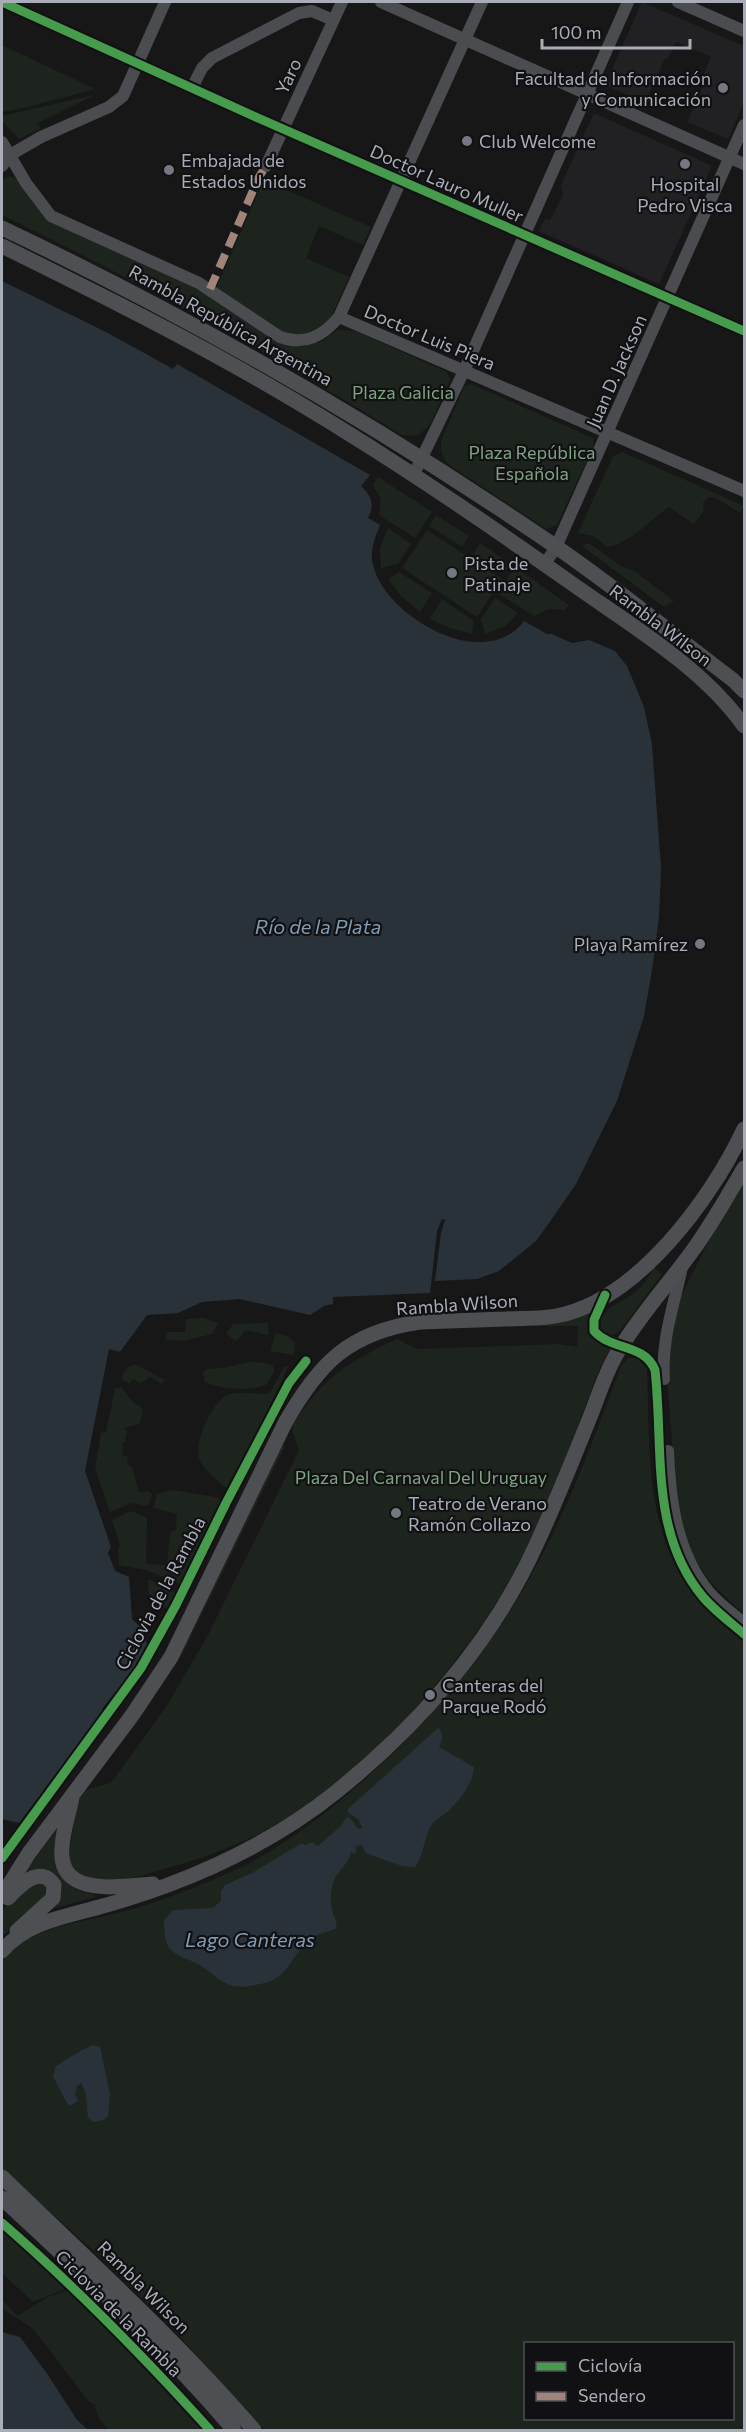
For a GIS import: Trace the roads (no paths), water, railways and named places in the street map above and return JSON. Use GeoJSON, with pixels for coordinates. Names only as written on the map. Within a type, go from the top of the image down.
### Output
{"type":"FeatureCollection","features":[{"type":"Feature","properties":{"kind":"main road","name":"Rambla República Argentina"},"geometry":{"type":"LineString","coordinates":[[2,228],[131,291],[311,391],[422,459],[556,547]]}},
{"type":"Feature","properties":{"kind":"main road","name":"Rambla República Argentina"},"geometry":{"type":"LineString","coordinates":[[2,246],[120,304],[233,365],[413,476],[545,564]]}},
{"type":"Feature","properties":{"kind":"main road","name":"Rambla Wilson"},"geometry":{"type":"LineString","coordinates":[[556,547],[744,690]]}},
{"type":"Feature","properties":{"kind":"main road","name":"Rambla Wilson"},"geometry":{"type":"LineString","coordinates":[[545,564],[703,680],[731,707],[744,726]]}},
{"type":"Feature","properties":{"kind":"main road","name":"Rambla Wilson"},"geometry":{"type":"LineString","coordinates":[[2,1896],[74,1791],[133,1714],[171,1657],[285,1423],[301,1395],[327,1362],[363,1339],[398,1325],[557,1316],[583,1307],[639,1271],[686,1224],[722,1172],[744,1129]]}},
{"type":"Feature","properties":{"kind":"main road"},"geometry":{"type":"LineString","coordinates":[[4,1949],[16,1937],[36,1926],[171,1884],[260,1845],[303,1818],[394,1741],[459,1670],[519,1581],[538,1543],[607,1374],[622,1346],[682,1264],[744,1168]]}},
{"type":"Feature","properties":{"kind":"main road"},"geometry":{"type":"LineString","coordinates":[[74,1791],[62,1848],[62,1859],[71,1876],[88,1886],[99,1888],[171,1884]]}},
{"type":"Feature","properties":{"kind":"main road"},"geometry":{"type":"LineString","coordinates":[[2,1904],[25,1881],[34,1877],[44,1877],[54,1885],[53,1898],[25,1922],[4,1949]]}},
{"type":"Feature","properties":{"kind":"main road","name":"Rambla Wilson"},"geometry":{"type":"LineString","coordinates":[[2,2177],[139,2308],[219,2390],[254,2430]]}},
{"type":"Feature","properties":{"kind":"main road","name":"Rambla Wilson"},"geometry":{"type":"LineString","coordinates":[[2,2199],[129,2318],[234,2430]]}},
{"type":"Feature","properties":{"kind":"street"},"geometry":{"type":"LineString","coordinates":[[2,166],[10,155],[116,102],[123,96],[165,2]]}},
{"type":"Feature","properties":{"kind":"street","name":"Yaro"},"geometry":{"type":"LineString","coordinates":[[266,166],[342,2]]}},
{"type":"Feature","properties":{"kind":"street"},"geometry":{"type":"LineString","coordinates":[[381,2],[744,164]]}},
{"type":"Feature","properties":{"kind":"street"},"geometry":{"type":"LineString","coordinates":[[339,317],[482,2]]}},
{"type":"Feature","properties":{"kind":"street"},"geometry":{"type":"LineString","coordinates":[[413,476],[464,371],[628,2]]}},
{"type":"Feature","properties":{"kind":"street"},"geometry":{"type":"LineString","coordinates":[[678,2],[744,32]]}},
{"type":"Feature","properties":{"kind":"street","name":"Doctor Lauro Muller"},"geometry":{"type":"LineString","coordinates":[[3,4],[744,331]]}},
{"type":"Feature","properties":{"kind":"street"},"geometry":{"type":"LineString","coordinates":[[192,88],[202,68],[212,58],[299,13],[312,11],[333,20]]}},
{"type":"Feature","properties":{"kind":"street","name":"Juan D. Jackson"},"geometry":{"type":"LineString","coordinates":[[545,564],[556,547],[608,434],[744,125]]}},
{"type":"Feature","properties":{"kind":"street","name":"Doctor Luis Piera"},"geometry":{"type":"LineString","coordinates":[[2,142],[26,183],[51,216],[199,283],[280,337],[289,340],[314,339],[323,334],[339,317],[744,491]]}},
{"type":"Feature","properties":{"kind":"street"},"geometry":{"type":"LineString","coordinates":[[682,1264],[666,1330],[662,1364],[669,1485],[680,1537],[697,1574],[720,1602],[744,1623]]}},
{"type":"Feature","properties":{"kind":"street"},"geometry":{"type":"LineString","coordinates":[[605,1294],[594,1320],[594,1331],[603,1340],[636,1350],[647,1357],[656,1370],[664,1508],[680,1559],[693,1584],[705,1599],[744,1634]]}},
{"type":"Feature","properties":{"kind":"water","name":"Río de la Plata"},"geometry":{"type":"Polygon","coordinates":[[[2,281],[108,333],[173,369],[177,364],[370,475],[361,486],[371,501],[368,518],[380,525],[372,550],[373,565],[381,585],[396,603],[416,620],[438,632],[462,640],[486,642],[507,636],[524,621],[547,634],[572,643],[589,640],[615,651],[627,666],[644,707],[652,744],[661,869],[659,917],[644,1016],[617,1101],[576,1184],[536,1241],[499,1271],[477,1279],[435,1281],[441,1233],[445,1220],[442,1219],[437,1231],[430,1293],[333,1297],[333,1304],[324,1306],[310,1315],[240,1299],[202,1302],[178,1313],[147,1315],[120,1352],[109,1349],[85,1471],[111,1547],[108,1553],[115,1571],[129,1577],[132,1619],[142,1629],[148,1648],[117,1696],[113,1695],[102,1709],[104,1712],[19,1823],[2,1819],[2,281]]]}},
{"type":"Feature","properties":{"kind":"water","name":"Lago Canteras"},"geometry":{"type":"Polygon","coordinates":[[[438,1728],[442,1737],[439,1747],[474,1767],[461,1797],[433,1823],[415,1867],[402,1866],[366,1853],[362,1845],[356,1846],[356,1854],[351,1852],[332,1887],[331,1905],[337,1922],[335,1929],[314,1937],[299,1951],[284,1972],[267,1982],[244,1987],[230,1985],[171,1949],[165,1939],[164,1920],[173,1910],[213,1908],[221,1901],[221,1891],[225,1885],[252,1873],[302,1843],[305,1845],[312,1842],[318,1846],[342,1825],[346,1817],[351,1819],[358,1829],[362,1828],[359,1820],[348,1812],[348,1809],[438,1728]]]}},
{"type":"Feature","properties":{"kind":"water"},"geometry":{"type":"Polygon","coordinates":[[[93,2045],[100,2047],[110,2094],[108,2116],[103,2120],[93,2122],[88,2117],[86,2095],[81,2083],[77,2086],[75,2094],[78,2101],[70,2106],[53,2076],[56,2066],[93,2045]]]}},
{"type":"Feature","properties":{"kind":"water"},"geometry":{"type":"Polygon","coordinates":[[[2,2332],[20,2337],[77,2420],[88,2430],[2,2430],[2,2332]]]}},
{"type":"Feature","properties":{"kind":"place","name":"Facultad de Información y Comunicación"},"geometry":{"type":"Point","coordinates":[723,88]}},
{"type":"Feature","properties":{"kind":"place","name":"Club Welcome"},"geometry":{"type":"Point","coordinates":[467,141]}},
{"type":"Feature","properties":{"kind":"place","name":"Hospital Pedro Visca"},"geometry":{"type":"Point","coordinates":[685,164]}},
{"type":"Feature","properties":{"kind":"place","name":"Embajada de Estados Unidos"},"geometry":{"type":"Point","coordinates":[169,170]}},
{"type":"Feature","properties":{"kind":"place","name":"Pista de Patinaje"},"geometry":{"type":"Point","coordinates":[452,573]}},
{"type":"Feature","properties":{"kind":"place","name":"Playa Ramírez"},"geometry":{"type":"Point","coordinates":[700,944]}},
{"type":"Feature","properties":{"kind":"place","name":"Teatro de Verano Ramón Collazo"},"geometry":{"type":"Point","coordinates":[396,1513]}},
{"type":"Feature","properties":{"kind":"place","name":"Canteras del Parque Rodó"},"geometry":{"type":"Point","coordinates":[430,1695]}},
{"type":"Feature","properties":{"kind":"park label","name":"Plaza Galicia"},"geometry":{"type":"Point","coordinates":[403,392]}},
{"type":"Feature","properties":{"kind":"park label","name":"Plaza República Española"},"geometry":{"type":"Point","coordinates":[532,462]}},
{"type":"Feature","properties":{"kind":"park label","name":"Plaza Del Carnaval Del Uruguay"},"geometry":{"type":"Point","coordinates":[421,1477]}}]}
